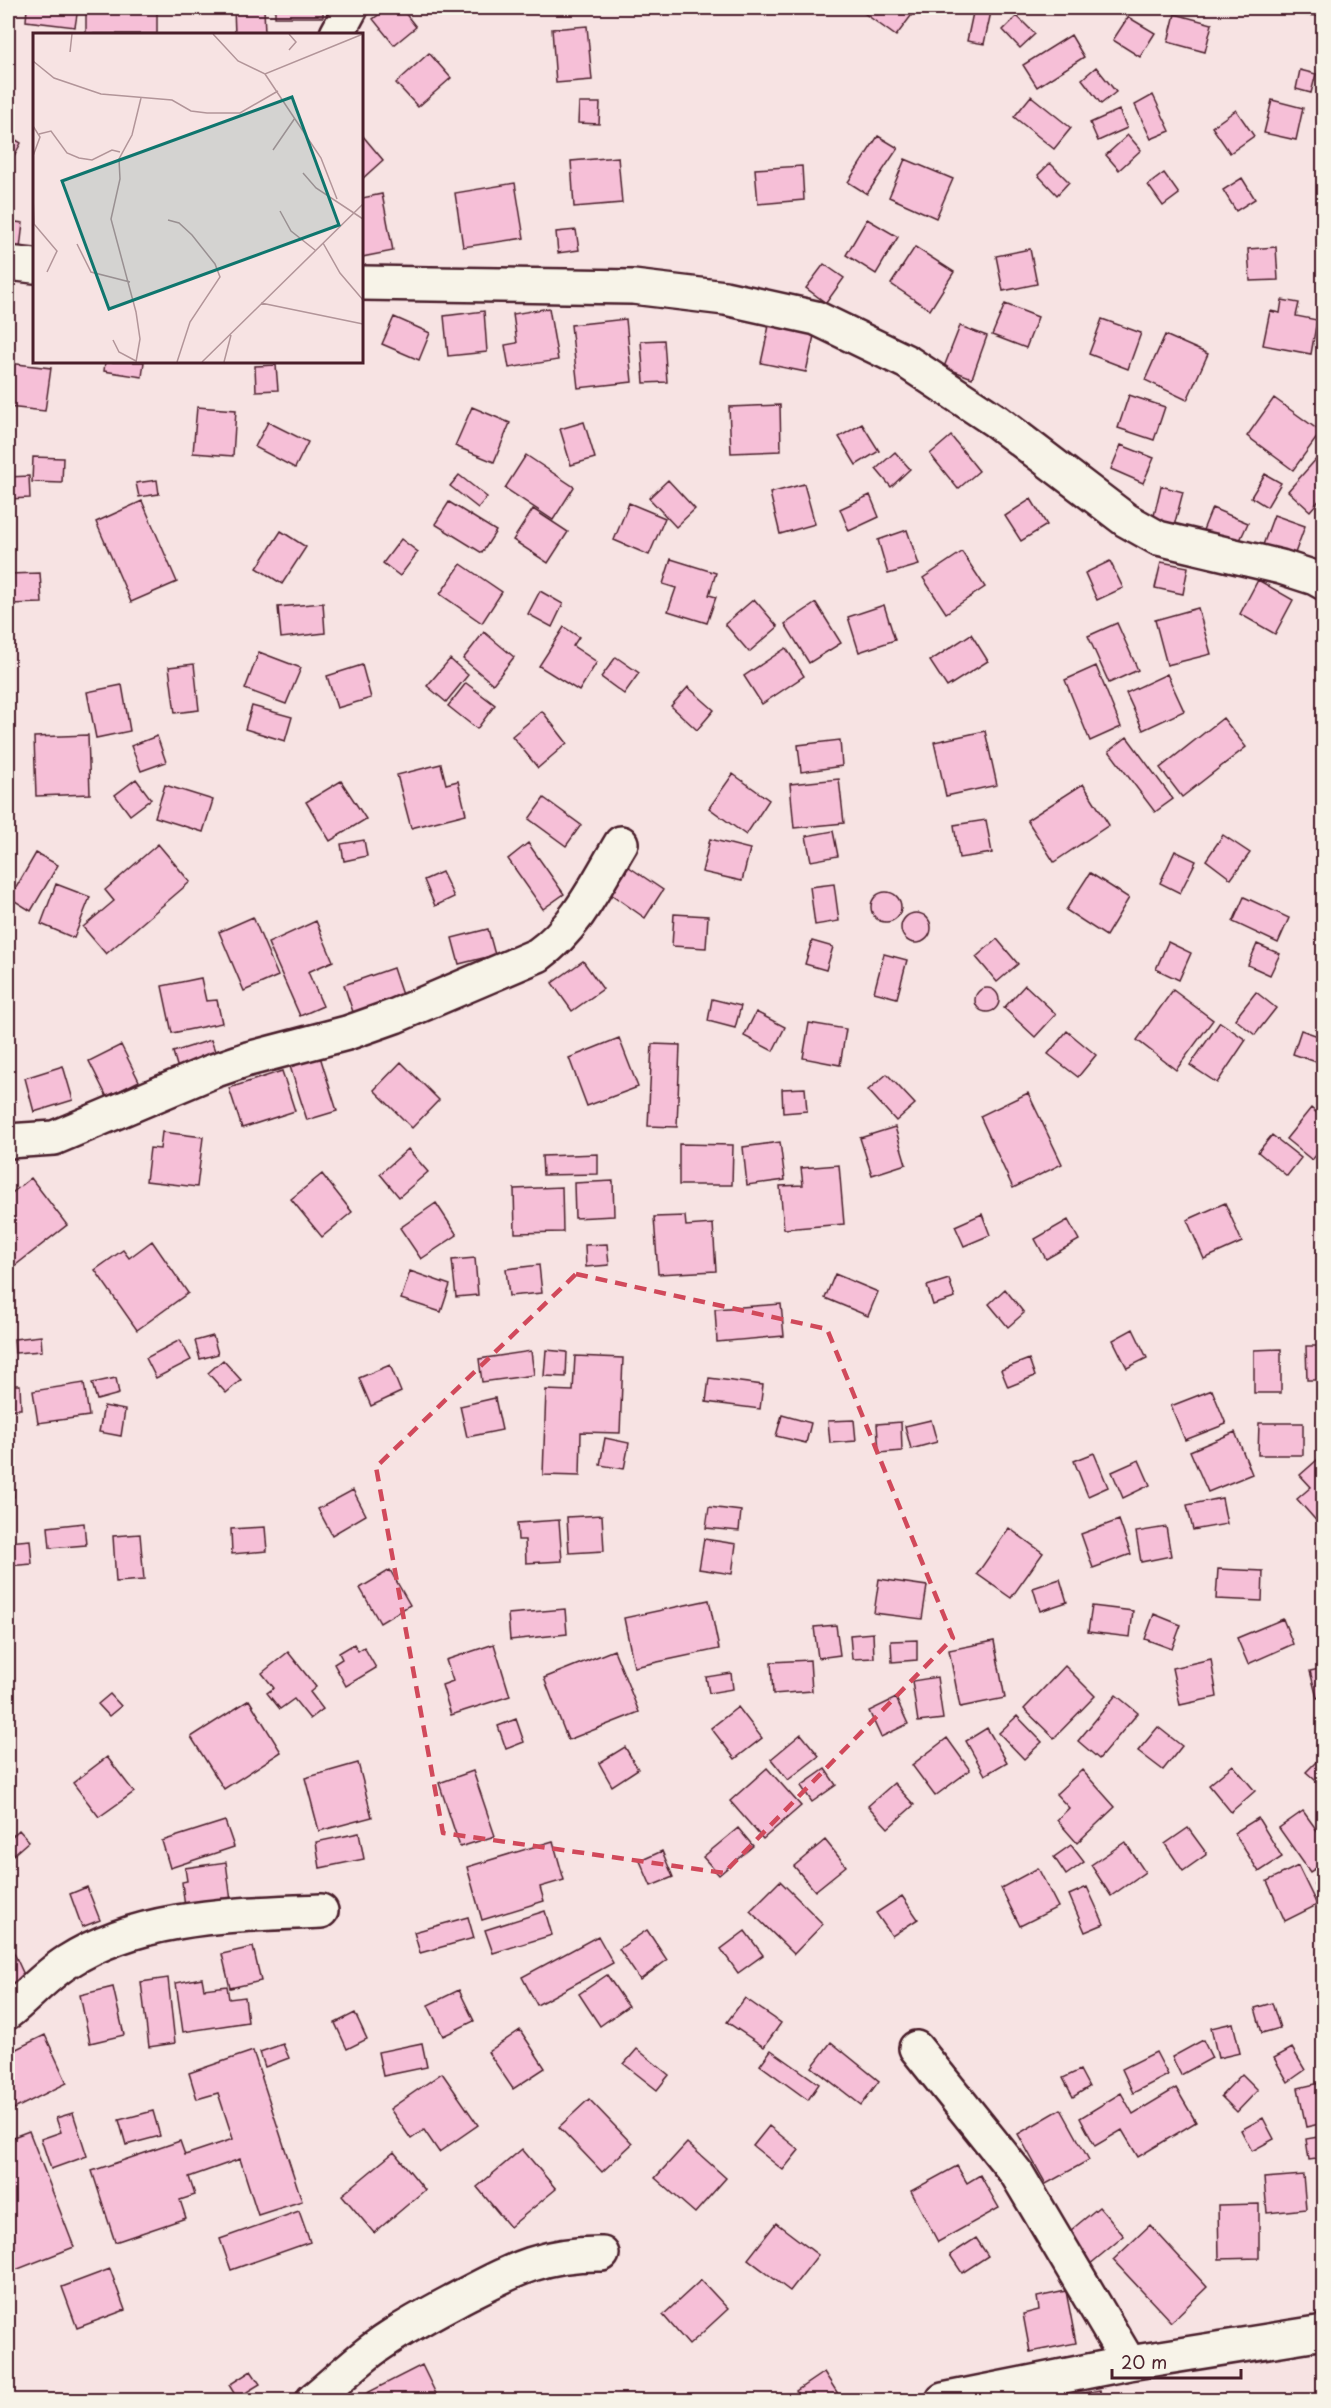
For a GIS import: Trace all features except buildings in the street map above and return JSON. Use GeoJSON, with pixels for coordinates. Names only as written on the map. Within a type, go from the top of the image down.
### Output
{"type":"FeatureCollection","features":[{"type":"Feature","properties":{"kind":"street"},"geometry":{"type":"LineString","coordinates":[[338,33],[351,8]]}},
{"type":"Feature","properties":{"kind":"street"},"geometry":{"type":"LineString","coordinates":[[8,263],[33,266]]}},
{"type":"Feature","properties":{"kind":"street"},"geometry":{"type":"LineString","coordinates":[[363,283],[633,287],[725,298],[816,318],[917,369],[996,421],[1126,520],[1158,538],[1281,567],[1315,578],[1323,583]]}},
{"type":"Feature","properties":{"kind":"street"},"geometry":{"type":"LineString","coordinates":[[8,1141],[54,1138],[213,1071],[248,1059],[347,1033],[395,1016],[538,955],[556,942],[580,912],[621,843]]}},
{"type":"Feature","properties":{"kind":"street"},"geometry":{"type":"LineString","coordinates":[[8,2012],[67,1962],[99,1944],[141,1930],[192,1920],[229,1916],[321,1911]]}},
{"type":"Feature","properties":{"kind":"street"},"geometry":{"type":"LineString","coordinates":[[916,2048],[1017,2174],[1129,2363]]}},
{"type":"Feature","properties":{"kind":"street"},"geometry":{"type":"LineString","coordinates":[[313,2400],[376,2346],[415,2321],[505,2273],[568,2254],[602,2254]]}},
{"type":"Feature","properties":{"kind":"street"},"geometry":{"type":"LineString","coordinates":[[943,2400],[1129,2363],[1323,2332]]}},
{"type":"Feature","properties":{"kind":"highlighted area"},"geometry":{"type":"Polygon","coordinates":[[[576,1274],[827,1329],[953,1638],[724,1873],[443,1833],[376,1467],[576,1274]]]}}]}
